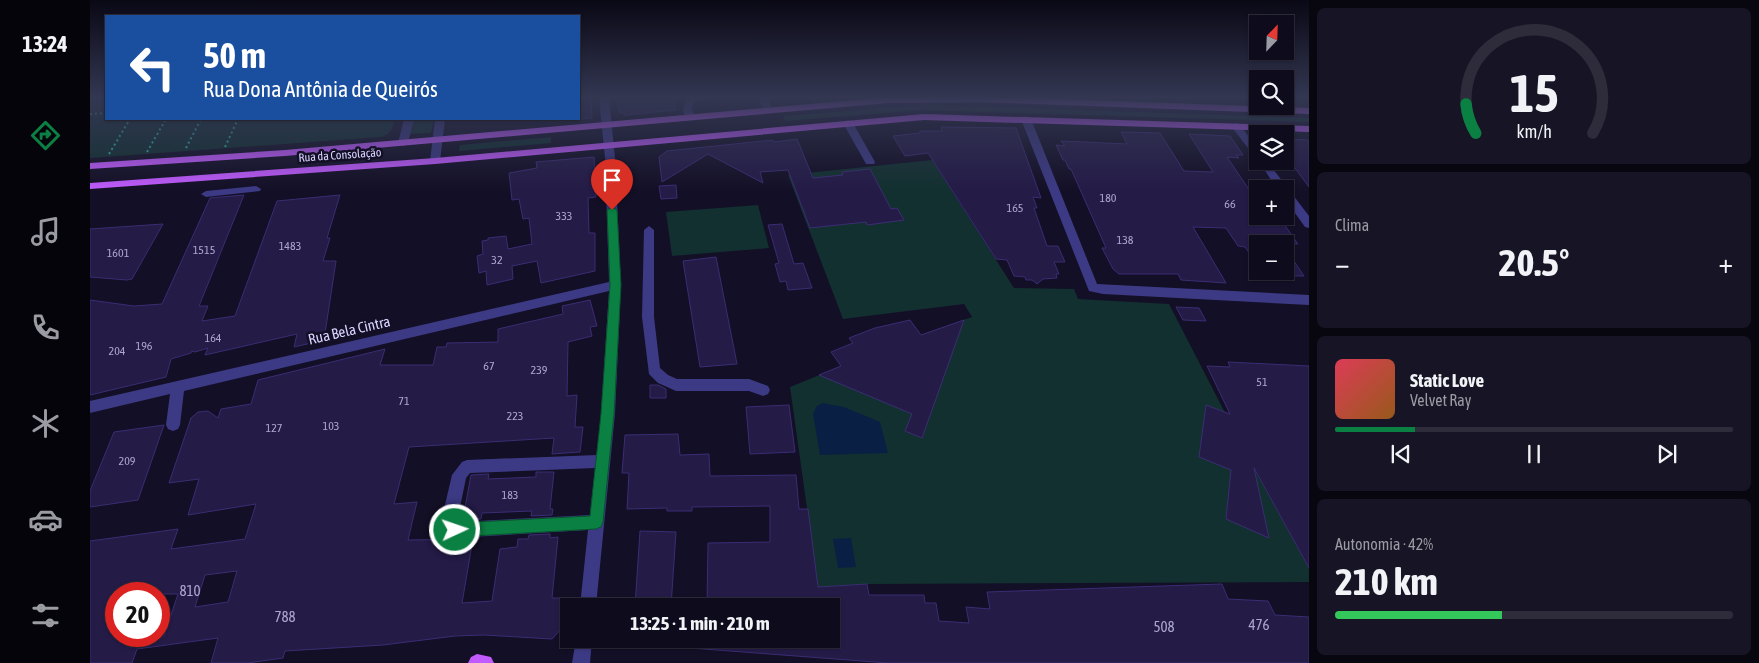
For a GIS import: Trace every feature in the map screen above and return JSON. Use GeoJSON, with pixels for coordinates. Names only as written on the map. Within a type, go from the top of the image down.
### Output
{"type":"FeatureCollection","features":[{"type":"Feature","properties":{"kind":"main road","name":"Rua da Consolação"},"geometry":{"type":"LineString","coordinates":[[90,166],[285,154],[554,129]]}},
{"type":"Feature","properties":{"kind":"main road","name":"Rua da Consolação"},"geometry":{"type":"LineString","coordinates":[[90,186],[435,161],[783,129]]}},
{"type":"Feature","properties":{"kind":"main road"},"geometry":{"type":"LineString","coordinates":[[477,663],[485,663]]}},
{"type":"Feature","properties":{"kind":"street"},"geometry":{"type":"LineString","coordinates":[[403,142],[406,129]]}},
{"type":"Feature","properties":{"kind":"street"},"geometry":{"type":"LineString","coordinates":[[435,161],[438,129]]}},
{"type":"Feature","properties":{"kind":"street"},"geometry":{"type":"LineString","coordinates":[[589,598],[603,460],[615,285],[607,129]]}},
{"type":"Feature","properties":{"kind":"street"},"geometry":{"type":"LineString","coordinates":[[851,129],[870,162]]}},
{"type":"Feature","properties":{"kind":"street"},"geometry":{"type":"LineString","coordinates":[[1030,129],[1085,272],[1093,288],[1309,300]]}},
{"type":"Feature","properties":{"kind":"street"},"geometry":{"type":"LineString","coordinates":[[1238,129],[1249,143]]}},
{"type":"Feature","properties":{"kind":"street"},"geometry":{"type":"LineString","coordinates":[[1269,170],[1276,180]]}},
{"type":"Feature","properties":{"kind":"street"},"geometry":{"type":"LineString","coordinates":[[214,177],[205,195],[256,190],[263,173]]}},
{"type":"Feature","properties":{"kind":"street"},"geometry":{"type":"LineString","coordinates":[[1294,204],[1309,224]]}},
{"type":"Feature","properties":{"kind":"street"},"geometry":{"type":"LineString","coordinates":[[649,230],[648,317],[654,370],[663,379],[676,384],[749,385],[763,390]]}},
{"type":"Feature","properties":{"kind":"street","name":"Rua Bela Cintra"},"geometry":{"type":"LineString","coordinates":[[90,408],[615,285]]}},
{"type":"Feature","properties":{"kind":"street"},"geometry":{"type":"LineString","coordinates":[[173,425],[178,387]]}},
{"type":"Feature","properties":{"kind":"street"},"geometry":{"type":"LineString","coordinates":[[596,522],[455,530],[449,522],[459,475],[467,467],[603,460]]}},
{"type":"Feature","properties":{"kind":"street"},"geometry":{"type":"LineString","coordinates":[[581,663],[583,648]]}},
{"type":"Feature","properties":{"kind":"path"},"geometry":{"type":"LineString","coordinates":[[108,156],[124,129]]}},
{"type":"Feature","properties":{"kind":"path"},"geometry":{"type":"LineString","coordinates":[[146,153],[160,129]]}},
{"type":"Feature","properties":{"kind":"path"},"geometry":{"type":"LineString","coordinates":[[185,150],[197,129]]}},
{"type":"Feature","properties":{"kind":"path"},"geometry":{"type":"LineString","coordinates":[[225,148],[234,129]]}},
{"type":"Feature","properties":{"kind":"green space"},"geometry":{"type":"Polygon","coordinates":[[[90,129],[391,129],[385,136],[381,137],[90,158],[90,129]]]}},
{"type":"Feature","properties":{"kind":"green space"},"geometry":{"type":"Polygon","coordinates":[[[409,129],[432,129],[431,133],[408,134],[409,129]]]}},
{"type":"Feature","properties":{"kind":"green space"},"geometry":{"type":"Polygon","coordinates":[[[551,137],[551,143],[459,151],[460,145],[551,137]]]}},
{"type":"Feature","properties":{"kind":"green space"},"geometry":{"type":"Polygon","coordinates":[[[932,160],[1014,288],[1074,289],[1078,299],[1169,304],[1253,467],[1309,568],[1309,582],[867,584],[818,587],[790,387],[903,341],[972,317],[964,304],[843,319],[788,175],[932,160]]]}},
{"type":"Feature","properties":{"kind":"green space"},"geometry":{"type":"Polygon","coordinates":[[[758,205],[769,248],[672,256],[666,212],[758,205]]]}},
{"type":"Feature","properties":{"kind":"water"},"geometry":{"type":"Polygon","coordinates":[[[822,403],[844,407],[880,422],[888,453],[820,455],[813,414],[816,407],[822,403]]]}},
{"type":"Feature","properties":{"kind":"water"},"geometry":{"type":"Polygon","coordinates":[[[851,538],[856,567],[838,568],[833,539],[851,538]]]}},
{"type":"Feature","properties":{"kind":"building"},"geometry":{"type":"Polygon","coordinates":[[[941,129],[1016,129],[1041,198],[1033,197],[1037,208],[1034,208],[1047,246],[1058,246],[1065,262],[1054,262],[1059,274],[1056,274],[1057,278],[1043,279],[1037,284],[1032,280],[1026,280],[1025,277],[1014,276],[1007,260],[996,259],[928,153],[905,156],[893,136],[920,133],[920,131],[942,131],[941,129]]]}},
{"type":"Feature","properties":{"kind":"building"},"geometry":{"type":"Polygon","coordinates":[[[1121,132],[1160,133],[1184,171],[1213,172],[1189,134],[1230,136],[1243,155],[1236,155],[1239,158],[1227,157],[1249,190],[1249,225],[1285,225],[1292,235],[1249,235],[1249,253],[1245,247],[1238,246],[1226,228],[1193,227],[1226,283],[1181,280],[1178,274],[1119,274],[1113,269],[1102,248],[1106,248],[1071,169],[1063,160],[1056,145],[1065,146],[1061,141],[1127,144],[1121,132]]]}},
{"type":"Feature","properties":{"kind":"building"},"geometry":{"type":"Polygon","coordinates":[[[797,139],[813,178],[843,175],[842,172],[870,169],[891,209],[897,208],[904,220],[867,225],[866,222],[810,228],[788,170],[760,172],[763,183],[708,154],[662,182],[659,157],[667,151],[797,139]]]}},
{"type":"Feature","properties":{"kind":"building"},"geometry":{"type":"Polygon","coordinates":[[[1294,139],[1309,140],[1309,187],[1294,167],[1294,139]]]}},
{"type":"Feature","properties":{"kind":"building"},"geometry":{"type":"Polygon","coordinates":[[[594,157],[596,197],[588,198],[589,233],[595,233],[595,271],[541,283],[537,261],[512,266],[513,279],[487,285],[486,271],[479,273],[477,256],[483,254],[482,241],[488,240],[488,238],[506,236],[508,249],[532,244],[529,218],[523,219],[519,199],[512,200],[509,173],[537,168],[536,162],[594,157]]]}},
{"type":"Feature","properties":{"kind":"building"},"geometry":{"type":"Polygon","coordinates":[[[676,185],[677,198],[661,199],[659,186],[676,185]]]}},
{"type":"Feature","properties":{"kind":"building"},"geometry":{"type":"Polygon","coordinates":[[[244,195],[199,306],[208,306],[202,321],[235,316],[277,201],[340,195],[327,238],[330,238],[323,261],[336,261],[324,340],[294,347],[297,334],[205,355],[208,348],[195,352],[192,351],[191,353],[171,359],[166,377],[90,395],[90,300],[134,306],[162,304],[210,198],[244,195]]]}},
{"type":"Feature","properties":{"kind":"building"},"geometry":{"type":"Polygon","coordinates":[[[163,224],[132,279],[90,277],[90,229],[163,224]]]}},
{"type":"Feature","properties":{"kind":"building"},"geometry":{"type":"Polygon","coordinates":[[[782,224],[794,264],[803,263],[812,288],[788,290],[786,281],[780,282],[775,264],[779,263],[768,225],[782,224]]]}},
{"type":"Feature","properties":{"kind":"building"},"geometry":{"type":"Polygon","coordinates":[[[716,257],[737,364],[700,367],[683,261],[716,257]]]}},
{"type":"Feature","properties":{"kind":"building"},"geometry":{"type":"Polygon","coordinates":[[[1294,261],[1304,276],[1294,276],[1294,261]]]}},
{"type":"Feature","properties":{"kind":"building"},"geometry":{"type":"Polygon","coordinates":[[[590,300],[597,326],[590,327],[592,336],[568,342],[567,396],[577,395],[575,427],[583,427],[580,452],[552,454],[554,438],[409,447],[394,504],[417,502],[408,540],[473,539],[462,603],[492,601],[500,549],[517,547],[518,539],[528,539],[529,535],[550,534],[550,538],[558,537],[552,598],[560,598],[560,630],[552,639],[484,635],[455,636],[383,645],[285,651],[283,658],[248,663],[211,663],[218,638],[170,645],[170,618],[178,594],[170,594],[170,582],[105,582],[105,647],[152,647],[137,649],[132,663],[90,663],[90,541],[178,529],[171,549],[245,539],[256,504],[188,515],[199,479],[169,483],[191,418],[198,412],[208,411],[218,418],[221,409],[251,404],[258,380],[385,349],[380,365],[433,365],[437,347],[446,347],[447,343],[498,342],[498,329],[563,314],[562,306],[590,300]],[[237,571],[205,575],[195,607],[228,602],[237,571]]]}},
{"type":"Feature","properties":{"kind":"building"},"geometry":{"type":"Polygon","coordinates":[[[1176,307],[1199,308],[1206,321],[1183,320],[1176,307]]]}},
{"type":"Feature","properties":{"kind":"building"},"geometry":{"type":"Polygon","coordinates":[[[910,320],[921,335],[964,320],[922,438],[905,431],[912,414],[819,375],[841,366],[831,352],[853,343],[849,338],[875,328],[910,320]]]}},
{"type":"Feature","properties":{"kind":"building"},"geometry":{"type":"Polygon","coordinates":[[[1228,362],[1309,366],[1309,568],[1254,468],[1269,538],[1226,519],[1231,470],[1199,457],[1206,405],[1230,414],[1207,366],[1230,367],[1228,362]]]}},
{"type":"Feature","properties":{"kind":"building"},"geometry":{"type":"Polygon","coordinates":[[[650,385],[658,385],[666,389],[666,398],[650,398],[650,385]]]}},
{"type":"Feature","properties":{"kind":"building"},"geometry":{"type":"Polygon","coordinates":[[[789,405],[795,452],[750,454],[746,407],[789,405]]]}},
{"type":"Feature","properties":{"kind":"building"},"geometry":{"type":"Polygon","coordinates":[[[164,425],[138,500],[90,507],[90,491],[114,432],[164,425]]]}},
{"type":"Feature","properties":{"kind":"building"},"geometry":{"type":"Polygon","coordinates":[[[678,434],[680,455],[709,454],[710,476],[796,475],[799,509],[808,509],[818,587],[867,584],[869,595],[924,595],[925,603],[936,603],[939,621],[969,623],[966,607],[990,609],[987,592],[1222,584],[1228,599],[1268,601],[1275,615],[1309,617],[1309,663],[888,663],[690,648],[840,648],[840,598],[707,598],[708,543],[770,542],[770,506],[692,507],[692,511],[667,511],[667,508],[627,509],[629,473],[622,473],[625,435],[678,434]]]}},
{"type":"Feature","properties":{"kind":"building"},"geometry":{"type":"Polygon","coordinates":[[[536,472],[554,472],[550,509],[553,509],[552,515],[531,516],[532,511],[482,513],[481,519],[460,520],[461,513],[464,513],[471,475],[489,474],[488,479],[536,477],[536,472]]]}},
{"type":"Feature","properties":{"kind":"building"},"geometry":{"type":"Polygon","coordinates":[[[640,531],[676,532],[672,598],[636,598],[640,531]]]}},
{"type":"Feature","properties":{"kind":"route"},"geometry":{"type":"LineString","coordinates":[[455,530],[596,522],[608,414],[615,285],[612,210]]}}]}
